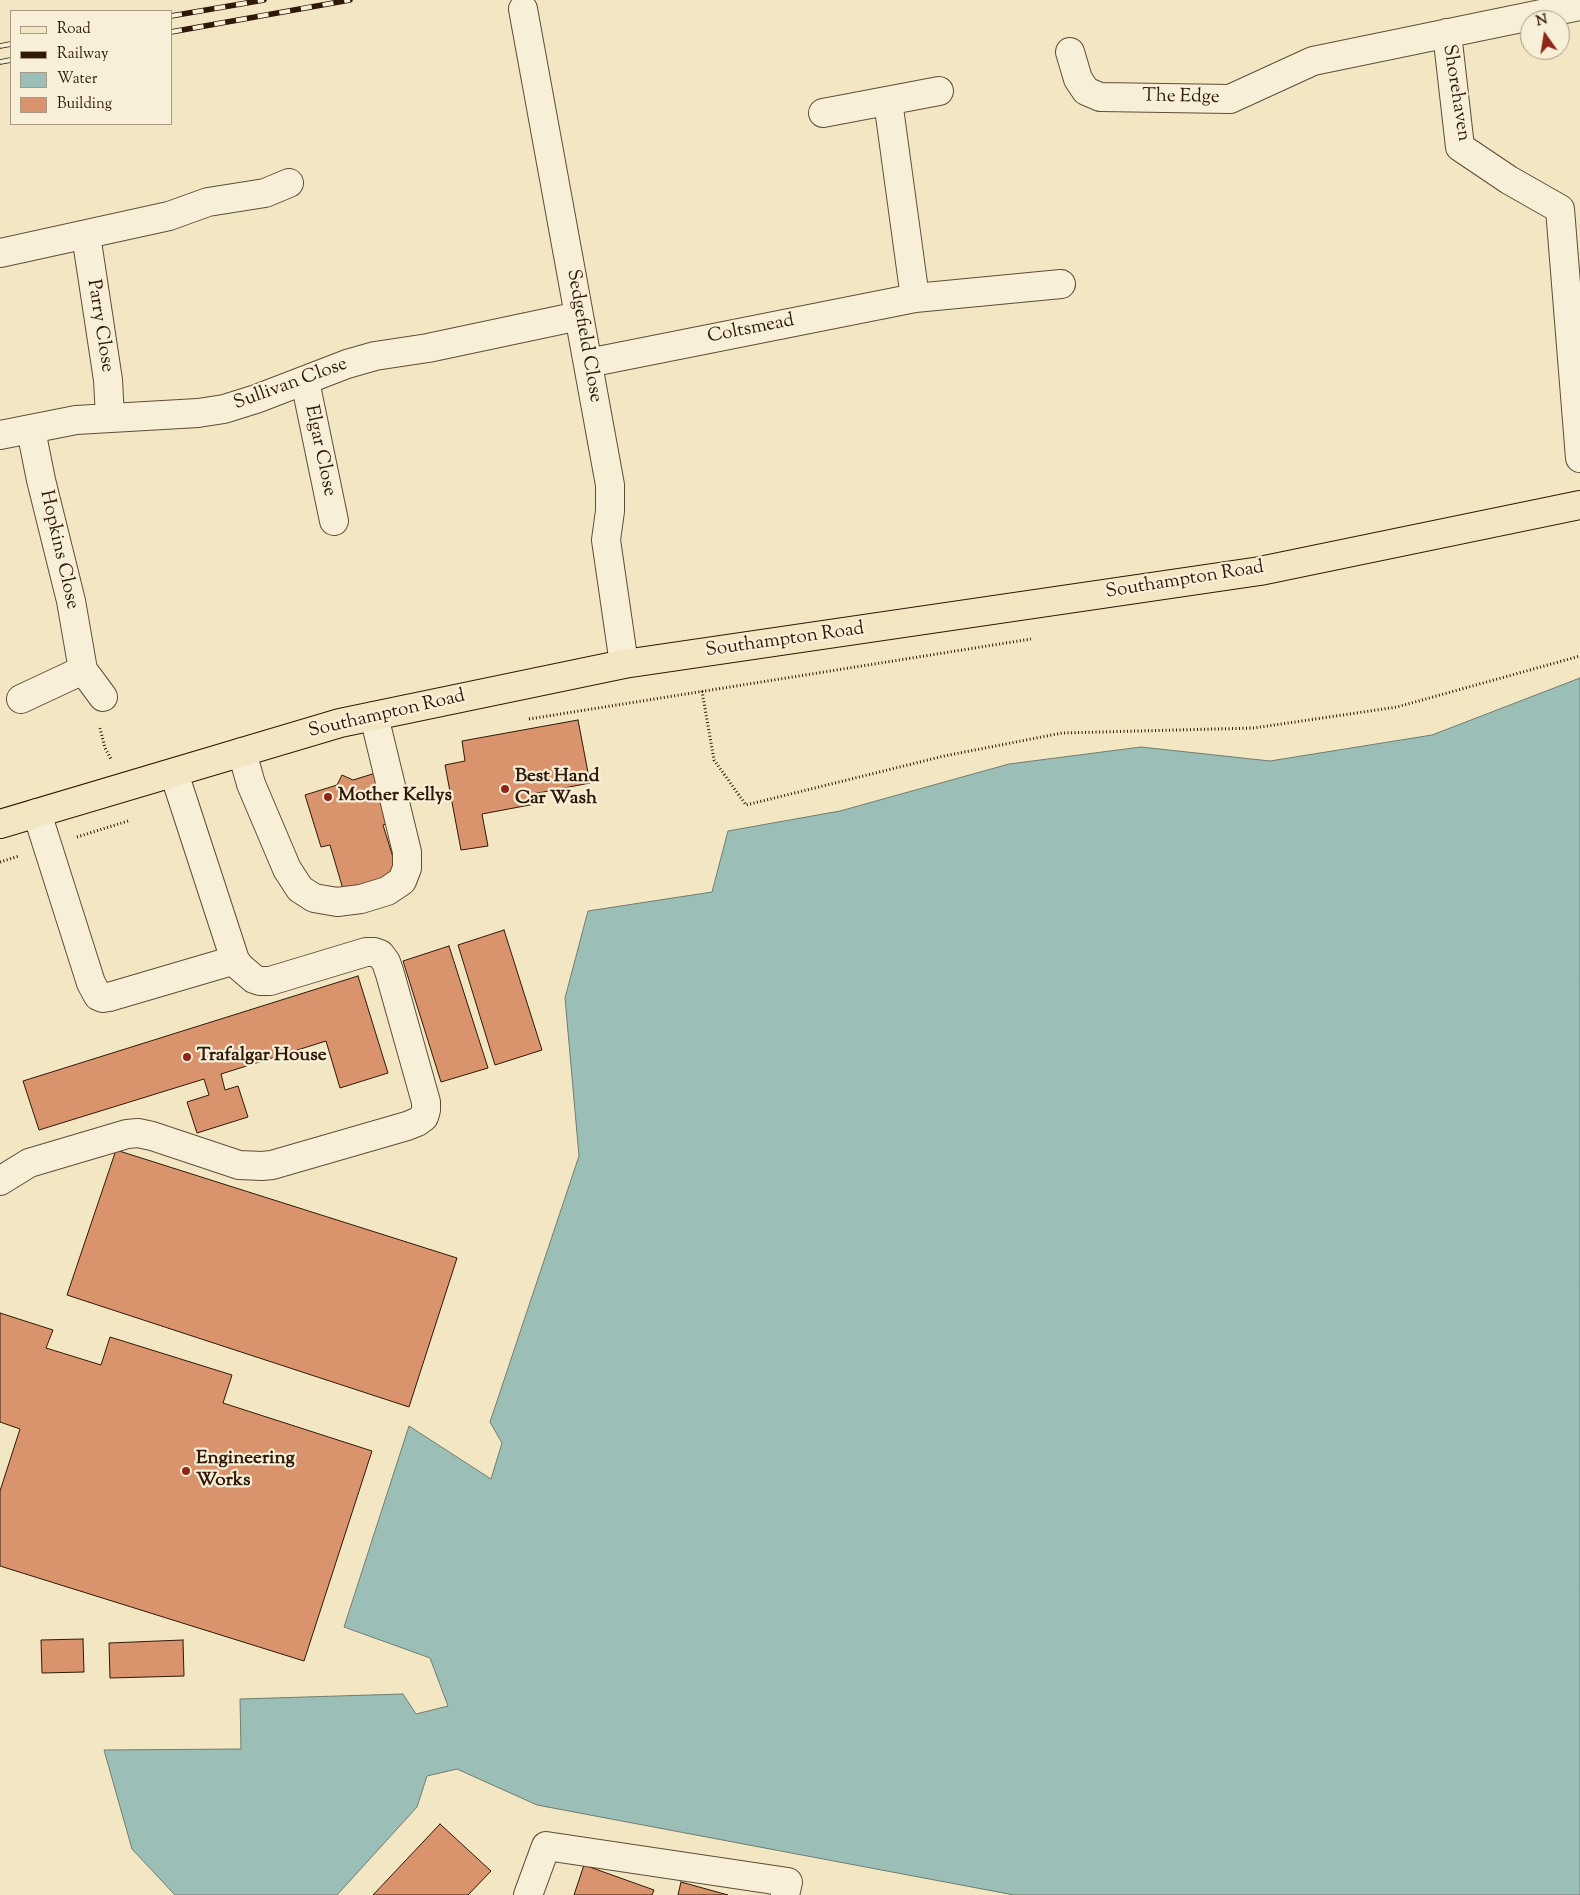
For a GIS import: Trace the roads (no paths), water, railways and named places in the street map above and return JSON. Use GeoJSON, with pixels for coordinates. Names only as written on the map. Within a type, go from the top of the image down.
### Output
{"type":"FeatureCollection","features":[{"type":"Feature","properties":{"kind":"main road","name":"Southampton Road"},"geometry":{"type":"LineString","coordinates":[[0,824],[340,723],[624,664],[1260,571],[1580,505]]}},
{"type":"Feature","properties":{"kind":"street","name":"Shorehaven"},"geometry":{"type":"LineString","coordinates":[[1313,61],[1569,8]]}},
{"type":"Feature","properties":{"kind":"street","name":"Sedgefield Close"},"geometry":{"type":"LineString","coordinates":[[523,9],[610,485],[610,511],[606,540],[624,664]]}},
{"type":"Feature","properties":{"kind":"street","name":"Shorehaven"},"geometry":{"type":"LineString","coordinates":[[1446,33],[1460,147],[1509,180],[1560,209],[1580,458]]}},
{"type":"Feature","properties":{"kind":"street","name":"The Edge"},"geometry":{"type":"LineString","coordinates":[[1070,52],[1078,79],[1086,91],[1100,98],[1230,99],[1313,61]]}},
{"type":"Feature","properties":{"kind":"street"},"geometry":{"type":"LineString","coordinates":[[823,113],[939,91]]}},
{"type":"Feature","properties":{"kind":"street"},"geometry":{"type":"LineString","coordinates":[[888,101],[915,298]]}},
{"type":"Feature","properties":{"kind":"street"},"geometry":{"type":"LineString","coordinates":[[0,252],[169,216],[208,202],[265,193],[288,183]]}},
{"type":"Feature","properties":{"kind":"street","name":"Parry Close"},"geometry":{"type":"LineString","coordinates":[[86,235],[108,380],[110,417]]}},
{"type":"Feature","properties":{"kind":"street","name":"Coltsmead"},"geometry":{"type":"LineString","coordinates":[[588,363],[915,298],[1061,284]]}},
{"type":"Feature","properties":{"kind":"street","name":"Sullivan Close"},"geometry":{"type":"LineString","coordinates":[[0,435],[76,420],[198,413],[224,409],[305,381],[347,364],[375,356],[428,348],[579,316]]}},
{"type":"Feature","properties":{"kind":"street","name":"Elgar Close"},"geometry":{"type":"LineString","coordinates":[[305,381],[334,520]]}},
{"type":"Feature","properties":{"kind":"street","name":"Hopkins Close"},"geometry":{"type":"LineString","coordinates":[[31,430],[41,480],[71,601],[83,670],[103,698]]}},
{"type":"Feature","properties":{"kind":"street"},"geometry":{"type":"LineString","coordinates":[[21,700],[83,670]]}},
{"type":"Feature","properties":{"kind":"street"},"geometry":{"type":"LineString","coordinates":[[242,752],[251,784],[287,869],[300,889],[314,898],[337,902],[361,899],[386,891],[402,881],[407,868],[407,852],[374,716]]}},
{"type":"Feature","properties":{"kind":"street"},"geometry":{"type":"LineString","coordinates":[[0,1181],[29,1163],[127,1134],[138,1133],[152,1136],[238,1165],[262,1166],[272,1165],[407,1126],[418,1122],[424,1117],[426,1102],[390,974],[386,962],[380,954],[366,952],[270,981],[254,979],[245,973],[235,960],[174,773]]}},
{"type":"Feature","properties":{"kind":"street"},"geometry":{"type":"LineString","coordinates":[[37,813],[90,982],[98,996],[109,998],[235,960]]}},
{"type":"Feature","properties":{"kind":"street"},"geometry":{"type":"LineString","coordinates":[[528,1895],[546,1846],[788,1882],[785,1895]]}},
{"type":"Feature","properties":{"kind":"water"},"geometry":{"type":"Polygon","coordinates":[[[1580,678],[1580,1895],[1014,1895],[537,1805],[457,1769],[427,1776],[417,1807],[337,1895],[175,1895],[132,1849],[104,1750],[241,1749],[240,1699],[403,1694],[416,1714],[448,1706],[430,1658],[344,1627],[409,1426],[491,1479],[502,1443],[490,1422],[579,1156],[565,998],[588,911],[712,892],[728,831],[840,811],[1009,764],[1141,747],[1270,761],[1432,735],[1580,678]]]}},
{"type":"Feature","properties":{"kind":"railway"},"geometry":{"type":"LineString","coordinates":[[172,16],[264,0]]}},
{"type":"Feature","properties":{"kind":"railway"},"geometry":{"type":"LineString","coordinates":[[172,32],[350,0]]}},
{"type":"Feature","properties":{"kind":"railway"},"geometry":{"type":"LineString","coordinates":[[0,46],[10,44]]}},
{"type":"Feature","properties":{"kind":"railway"},"geometry":{"type":"LineString","coordinates":[[0,62],[10,60]]}},
{"type":"Feature","properties":{"kind":"place","name":"Best Hand Car Wash"},"geometry":{"type":"Point","coordinates":[505,789]}},
{"type":"Feature","properties":{"kind":"place","name":"Mother Kellys"},"geometry":{"type":"Point","coordinates":[328,797]}},
{"type":"Feature","properties":{"kind":"place","name":"Trafalgar House"},"geometry":{"type":"Point","coordinates":[187,1057]}},
{"type":"Feature","properties":{"kind":"place","name":"Engineering Works"},"geometry":{"type":"Point","coordinates":[186,1471]}}]}
